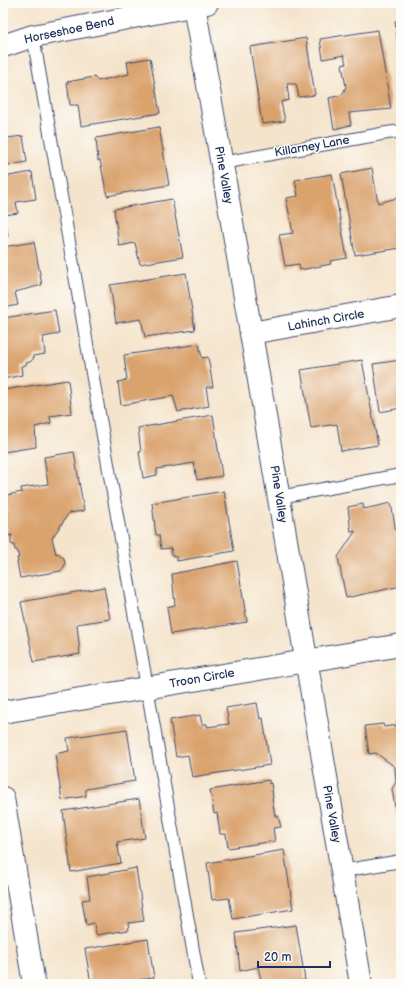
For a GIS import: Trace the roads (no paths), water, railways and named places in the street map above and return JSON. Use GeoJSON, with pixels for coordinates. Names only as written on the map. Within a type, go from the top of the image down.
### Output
{"type":"FeatureCollection","features":[{"type":"Feature","properties":{"kind":"street","name":"Horseshoe Bend"},"geometry":{"type":"LineString","coordinates":[[3,46],[33,36],[200,4]]}},
{"type":"Feature","properties":{"kind":"street","name":"Pine Valley"},"geometry":{"type":"LineString","coordinates":[[200,4],[222,163],[280,497],[306,661],[361,984]]}},
{"type":"Feature","properties":{"kind":"street","name":"Lahinch Circle"},"geometry":{"type":"LineString","coordinates":[[252,333],[401,306]]}},
{"type":"Feature","properties":{"kind":"street","name":"Troon Circle"},"geometry":{"type":"LineString","coordinates":[[3,712],[401,645]]}},
{"type":"Feature","properties":{"kind":"street"},"geometry":{"type":"LineString","coordinates":[[3,798],[34,984]]}},
{"type":"Feature","properties":{"kind":"lane"},"geometry":{"type":"LineString","coordinates":[[33,36],[199,984]]}},
{"type":"Feature","properties":{"kind":"lane","name":"Killarney Lane"},"geometry":{"type":"LineString","coordinates":[[222,163],[387,133],[401,132]]}},
{"type":"Feature","properties":{"kind":"lane"},"geometry":{"type":"LineString","coordinates":[[280,497],[401,475]]}},
{"type":"Feature","properties":{"kind":"lane"},"geometry":{"type":"LineString","coordinates":[[342,871],[401,861]]}}]}
